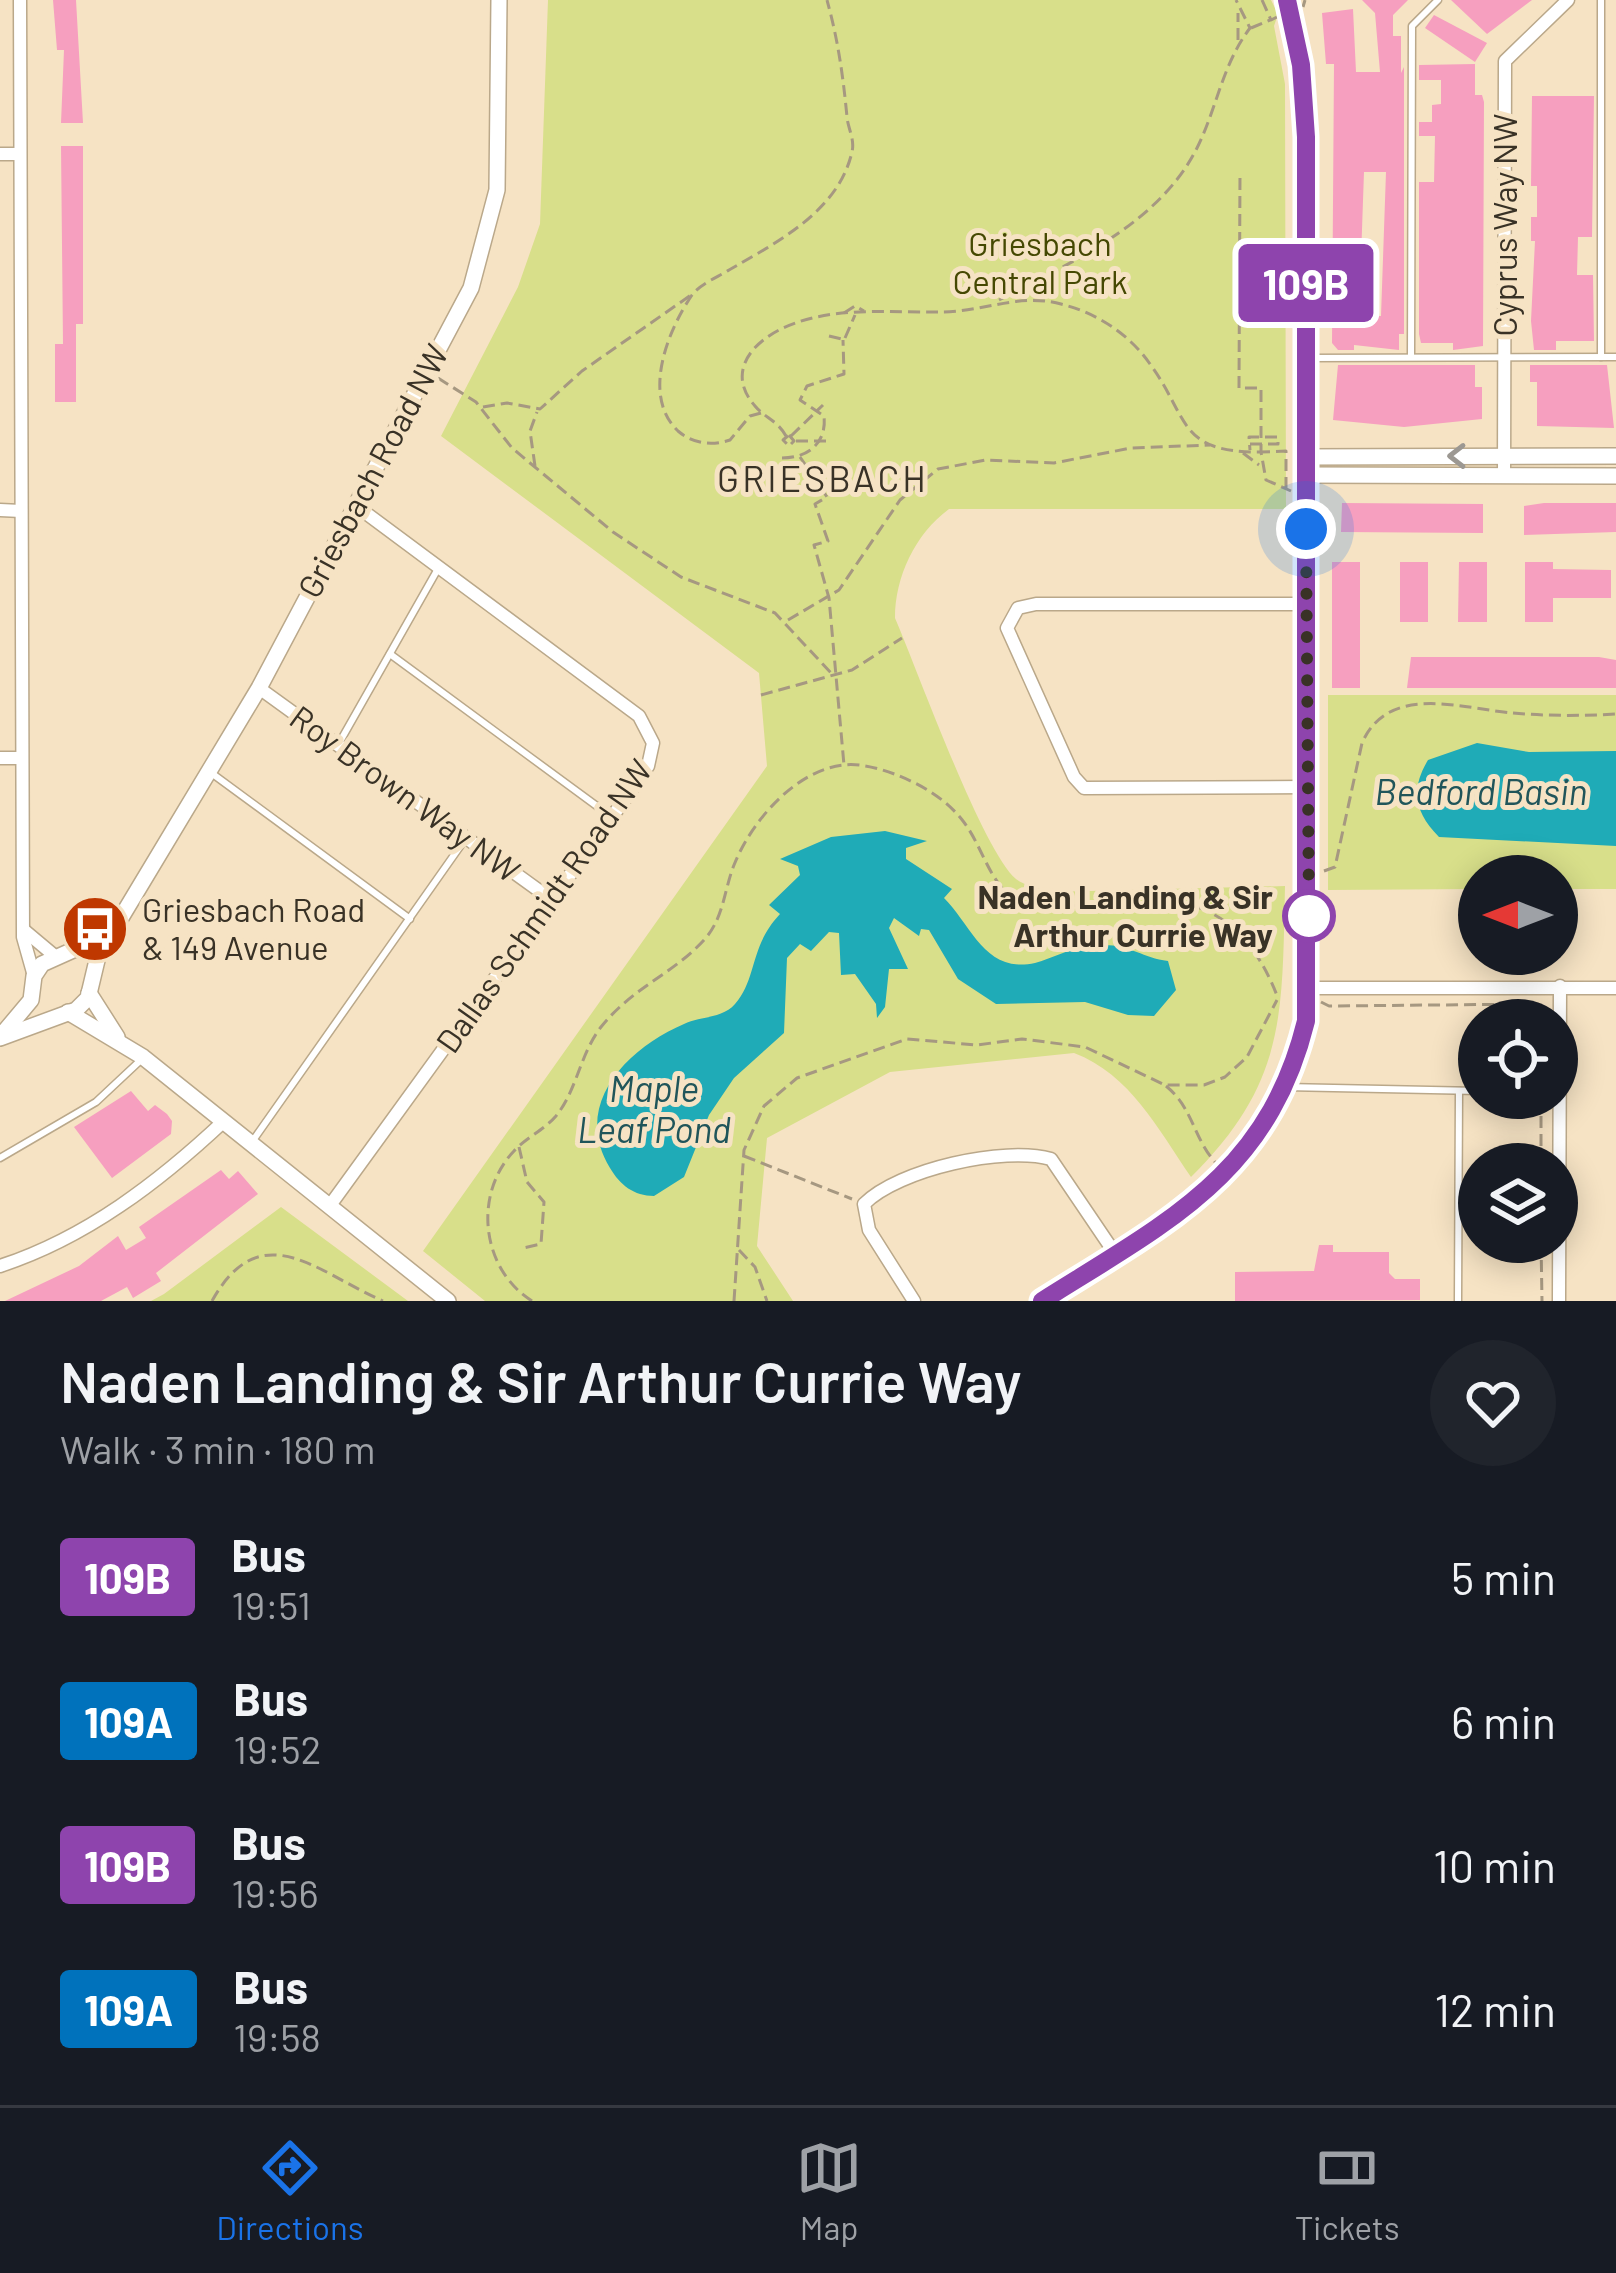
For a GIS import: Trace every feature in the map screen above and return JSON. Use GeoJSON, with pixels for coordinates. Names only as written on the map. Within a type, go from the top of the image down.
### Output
{"type":"FeatureCollection","features":[{"type":"Feature","properties":{"kind":"street"},"geometry":{"type":"LineString","coordinates":[[20,0],[23,949],[39,1001],[117,1037],[448,1301]]}},
{"type":"Feature","properties":{"kind":"street","name":"Griesbach Road NW"},"geometry":{"type":"LineString","coordinates":[[0,1037],[65,1013],[90,988],[98,956],[259,688],[471,288],[493,218],[499,159],[499,0]]}},
{"type":"Feature","properties":{"kind":"street"},"geometry":{"type":"LineString","coordinates":[[1042,1301],[1186,1210],[1226,1175],[1252,1146],[1285,1087],[1306,1021],[1304,84],[1287,0]]}},
{"type":"Feature","properties":{"kind":"street","name":"Cyprus Way NW"},"geometry":{"type":"LineString","coordinates":[[1504,476],[1505,61],[1568,0]]}},
{"type":"Feature","properties":{"kind":"street"},"geometry":{"type":"LineString","coordinates":[[0,154],[19,154]]}},
{"type":"Feature","properties":{"kind":"street"},"geometry":{"type":"LineString","coordinates":[[1306,457],[1616,456]]}},
{"type":"Feature","properties":{"kind":"street"},"geometry":{"type":"LineString","coordinates":[[1306,476],[1616,476]]}},
{"type":"Feature","properties":{"kind":"street","name":"Dallas Schmidt Road NW"},"geometry":{"type":"LineString","coordinates":[[332,1204],[612,817],[652,753],[650,734],[638,716],[355,505]]}},
{"type":"Feature","properties":{"kind":"street"},"geometry":{"type":"LineString","coordinates":[[0,510],[21,511]]}},
{"type":"Feature","properties":{"kind":"street"},"geometry":{"type":"LineString","coordinates":[[1307,604],[1036,604],[1018,608],[1007,628],[1074,777],[1084,788],[1308,787]]}},
{"type":"Feature","properties":{"kind":"street","name":"Roy Brown Way NW"},"geometry":{"type":"LineString","coordinates":[[259,688],[552,900]]}},
{"type":"Feature","properties":{"kind":"street"},"geometry":{"type":"LineString","coordinates":[[0,758],[21,758]]}},
{"type":"Feature","properties":{"kind":"street","name":"Griesbach Road NW"},"geometry":{"type":"LineString","coordinates":[[0,1037],[31,1000],[34,980],[58,956],[91,942],[128,905]]}},
{"type":"Feature","properties":{"kind":"street"},"geometry":{"type":"LineString","coordinates":[[23,924],[37,946],[87,968],[90,988],[117,1037]]}},
{"type":"Feature","properties":{"kind":"street"},"geometry":{"type":"LineString","coordinates":[[1559,986],[1559,999]]}},
{"type":"Feature","properties":{"kind":"street"},"geometry":{"type":"LineString","coordinates":[[1309,988],[1616,988]]}},
{"type":"Feature","properties":{"kind":"street"},"geometry":{"type":"LineString","coordinates":[[1559,1119],[1559,1301]]}},
{"type":"Feature","properties":{"kind":"street"},"geometry":{"type":"LineString","coordinates":[[0,1266],[74,1233],[135,1196],[224,1121]]}},
{"type":"Feature","properties":{"kind":"street"},"geometry":{"type":"LineString","coordinates":[[914,1301],[868,1229],[864,1204],[929,1169],[1042,1156],[1059,1166],[1116,1255]]}},
{"type":"Feature","properties":{"kind":"lane"},"geometry":{"type":"LineString","coordinates":[[1411,356],[1412,26],[1438,0]]}},
{"type":"Feature","properties":{"kind":"lane"},"geometry":{"type":"LineString","coordinates":[[1601,0],[1601,357]]}},
{"type":"Feature","properties":{"kind":"lane"},"geometry":{"type":"LineString","coordinates":[[1306,358],[1616,357]]}},
{"type":"Feature","properties":{"kind":"lane"},"geometry":{"type":"LineString","coordinates":[[338,745],[439,567]]}},
{"type":"Feature","properties":{"kind":"lane"},"geometry":{"type":"LineString","coordinates":[[390,654],[612,817]]}},
{"type":"Feature","properties":{"kind":"lane"},"geometry":{"type":"LineString","coordinates":[[209,771],[410,919]]}},
{"type":"Feature","properties":{"kind":"lane"},"geometry":{"type":"LineString","coordinates":[[252,1142],[466,838]]}},
{"type":"Feature","properties":{"kind":"lane"},"geometry":{"type":"LineString","coordinates":[[0,1158],[96,1102],[143,1057]]}},
{"type":"Feature","properties":{"kind":"lane"},"geometry":{"type":"LineString","coordinates":[[1285,1087],[1458,1091]]}},
{"type":"Feature","properties":{"kind":"lane"},"geometry":{"type":"LineString","coordinates":[[1458,1301],[1459,1119]]}},
{"type":"Feature","properties":{"kind":"path"},"geometry":{"type":"LineString","coordinates":[[535,467],[530,431],[543,407],[582,371],[798,228],[832,192],[847,166],[853,139],[846,75],[827,0]]}},
{"type":"Feature","properties":{"kind":"path"},"geometry":{"type":"LineString","coordinates":[[1236,0],[1238,44]]}},
{"type":"Feature","properties":{"kind":"path"},"geometry":{"type":"LineString","coordinates":[[1238,12],[1250,28]]}},
{"type":"Feature","properties":{"kind":"path"},"geometry":{"type":"LineString","coordinates":[[994,302],[1101,243],[1162,196],[1199,144],[1238,44],[1250,28],[1271,20]]}},
{"type":"Feature","properties":{"kind":"path"},"geometry":{"type":"LineString","coordinates":[[785,622],[800,608],[830,598],[912,486],[938,469],[986,460],[1054,463],[1131,448],[1212,445],[1261,452],[1261,388],[1239,388],[1240,172]]}},
{"type":"Feature","properties":{"kind":"path"},"geometry":{"type":"LineString","coordinates":[[692,294],[668,344],[660,377],[662,403],[671,421],[688,437],[714,445],[736,436],[751,415],[762,414],[774,418],[790,438],[789,446]]}},
{"type":"Feature","properties":{"kind":"path"},"geometry":{"type":"LineString","coordinates":[[762,414],[743,382],[750,350],[792,324],[865,312],[954,311],[994,302],[1057,303],[1107,323],[1152,366],[1178,420],[1212,445]]}},
{"type":"Feature","properties":{"kind":"path"},"geometry":{"type":"LineString","coordinates":[[844,314],[857,306],[865,312]]}},
{"type":"Feature","properties":{"kind":"path"},"geometry":{"type":"LineString","coordinates":[[820,407],[800,405],[802,394],[809,385],[844,374],[844,340],[855,313]]}},
{"type":"Feature","properties":{"kind":"path"},"geometry":{"type":"LineString","coordinates":[[829,337],[844,340]]}},
{"type":"Feature","properties":{"kind":"path"},"geometry":{"type":"LineString","coordinates":[[426,371],[482,408],[535,467],[613,532],[673,573],[768,609],[833,675]]}},
{"type":"Feature","properties":{"kind":"path"},"geometry":{"type":"LineString","coordinates":[[482,408],[507,403],[543,407]]}},
{"type":"Feature","properties":{"kind":"path"},"geometry":{"type":"LineString","coordinates":[[820,407],[823,441],[800,457],[786,458],[790,438],[820,407]]}},
{"type":"Feature","properties":{"kind":"path"},"geometry":{"type":"LineString","coordinates":[[1250,445],[1278,444],[1278,437],[1249,437],[1250,452]]}},
{"type":"Feature","properties":{"kind":"path"},"geometry":{"type":"LineString","coordinates":[[790,438],[823,441]]}},
{"type":"Feature","properties":{"kind":"path"},"geometry":{"type":"LineString","coordinates":[[1271,444],[1272,452]]}},
{"type":"Feature","properties":{"kind":"path"},"geometry":{"type":"LineString","coordinates":[[1242,452],[1261,466]]}},
{"type":"Feature","properties":{"kind":"path"},"geometry":{"type":"LineString","coordinates":[[800,457],[826,497],[815,505],[828,541],[814,545],[830,598],[844,765]]}},
{"type":"Feature","properties":{"kind":"path"},"geometry":{"type":"LineString","coordinates":[[761,695],[860,667],[902,638]]}},
{"type":"Feature","properties":{"kind":"path"},"geometry":{"type":"LineString","coordinates":[[1309,871],[1336,867],[1362,743],[1370,726],[1397,708],[1431,703],[1536,715],[1616,714]]}},
{"type":"Feature","properties":{"kind":"path"},"geometry":{"type":"LineString","coordinates":[[532,1301],[502,1270],[487,1223],[495,1181],[518,1147],[561,1109],[583,1056],[620,1005],[711,931],[734,864],[761,817],[809,778],[844,765],[886,771],[941,799],[966,824],[994,879],[1024,904],[1048,908],[1176,899],[1209,910],[1249,942],[1278,998]]}},
{"type":"Feature","properties":{"kind":"path"},"geometry":{"type":"LineString","coordinates":[[1278,998],[1287,998]]}},
{"type":"Feature","properties":{"kind":"path"},"geometry":{"type":"LineString","coordinates":[[734,1301],[743,1156],[758,1117],[786,1086],[820,1067],[876,1054],[908,1039],[976,1045],[1022,1039],[1072,1043],[1165,1085],[1191,1087],[1226,1077],[1247,1057],[1262,1019],[1278,998]]}},
{"type":"Feature","properties":{"kind":"path"},"geometry":{"type":"LineString","coordinates":[[1323,1002],[1329,1006],[1458,1005]]}},
{"type":"Feature","properties":{"kind":"path"},"geometry":{"type":"LineString","coordinates":[[1165,1085],[1188,1108],[1204,1150],[1226,1175]]}},
{"type":"Feature","properties":{"kind":"path"},"geometry":{"type":"LineString","coordinates":[[518,1147],[527,1182],[544,1202],[541,1244],[524,1249]]}},
{"type":"Feature","properties":{"kind":"path"},"geometry":{"type":"LineString","coordinates":[[743,1156],[864,1204]]}},
{"type":"Feature","properties":{"kind":"path"},"geometry":{"type":"LineString","coordinates":[[737,1248],[755,1267],[767,1301]]}},
{"type":"Feature","properties":{"kind":"path"},"geometry":{"type":"LineString","coordinates":[[212,1301],[242,1263],[276,1254],[301,1258],[382,1301]]}},
{"type":"Feature","properties":{"kind":"path"},"geometry":{"type":"LineString","coordinates":[[1541,1263],[1541,1301]]}},
{"type":"Feature","properties":{"kind":"green space","name":"Griesbach Central Park"},"geometry":{"type":"Polygon","coordinates":[[[548,0],[1271,0],[1278,14],[1274,26],[1285,84],[1286,509],[949,509],[917,544],[903,572],[896,603],[895,618],[951,757],[986,833],[1016,879],[1051,892],[1285,886],[1283,972],[1273,1044],[1246,1109],[1191,1177],[1127,1089],[1094,1062],[1074,1053],[890,1072],[767,1138],[757,1246],[793,1301],[485,1301],[423,1251],[767,766],[759,673],[441,436],[518,287],[540,224],[548,0]]]}},
{"type":"Feature","properties":{"kind":"green space"},"geometry":{"type":"Polygon","coordinates":[[[1328,695],[1616,695],[1616,889],[1578,889],[1578,855],[1458,855],[1458,889],[1328,890],[1328,695]]]}},
{"type":"Feature","properties":{"kind":"green space"},"geometry":{"type":"Polygon","coordinates":[[[281,1207],[408,1301],[151,1301],[164,1294],[281,1207]]]}},
{"type":"Feature","properties":{"kind":"water","name":"Bedford Basin"},"geometry":{"type":"Polygon","coordinates":[[[1477,743],[1529,752],[1616,751],[1616,846],[1439,837],[1420,810],[1417,791],[1422,771],[1428,760],[1477,743]]]}},
{"type":"Feature","properties":{"kind":"water","name":"Maple Leaf Pond"},"geometry":{"type":"Polygon","coordinates":[[[885,831],[927,841],[906,848],[906,859],[952,889],[944,898],[992,955],[1018,965],[1082,947],[1114,946],[1168,961],[1176,990],[1154,1016],[1128,1015],[1085,1002],[996,1004],[958,979],[929,930],[921,929],[919,936],[894,918],[889,928],[908,969],[889,969],[885,1007],[877,1018],[876,1004],[855,974],[841,975],[839,933],[829,932],[811,951],[800,944],[787,958],[784,1033],[734,1078],[709,1115],[684,1177],[654,1196],[628,1188],[610,1168],[600,1144],[597,1122],[611,1081],[663,1034],[735,1004],[763,938],[780,914],[769,905],[800,875],[798,866],[780,859],[831,837],[885,831]]]}},
{"type":"Feature","properties":{"kind":"building"},"geometry":{"type":"Polygon","coordinates":[[[53,0],[76,0],[83,123],[61,123],[64,50],[57,50],[53,0]]]}},
{"type":"Feature","properties":{"kind":"building"},"geometry":{"type":"Polygon","coordinates":[[[1362,0],[1408,0],[1393,15],[1393,36],[1401,36],[1401,73],[1404,67],[1404,334],[1399,334],[1399,350],[1354,345],[1354,350],[1338,350],[1332,343],[1334,64],[1326,64],[1322,13],[1353,9],[1356,72],[1380,72],[1375,13],[1362,0]],[[1364,172],[1359,316],[1381,316],[1386,172],[1364,172]]]}},
{"type":"Feature","properties":{"kind":"building"},"geometry":{"type":"Polygon","coordinates":[[[1451,0],[1532,0],[1487,34],[1451,0]]]}},
{"type":"Feature","properties":{"kind":"building"},"geometry":{"type":"Polygon","coordinates":[[[1434,15],[1487,43],[1475,62],[1425,28],[1434,15]]]}},
{"type":"Feature","properties":{"kind":"building"},"geometry":{"type":"Polygon","coordinates":[[[1475,64],[1475,95],[1482,95],[1484,102],[1483,346],[1453,350],[1453,343],[1421,343],[1419,334],[1419,182],[1434,182],[1435,136],[1419,136],[1419,122],[1432,122],[1432,105],[1441,104],[1441,80],[1419,80],[1419,65],[1475,64]]]}},
{"type":"Feature","properties":{"kind":"building"},"geometry":{"type":"Polygon","coordinates":[[[1532,96],[1594,96],[1592,237],[1578,237],[1577,275],[1593,275],[1594,341],[1556,341],[1556,350],[1534,350],[1531,321],[1535,241],[1531,241],[1531,217],[1537,217],[1537,186],[1531,186],[1532,96]]]}},
{"type":"Feature","properties":{"kind":"building"},"geometry":{"type":"Polygon","coordinates":[[[61,146],[83,146],[83,324],[76,324],[76,402],[55,402],[55,344],[63,344],[61,146]]]}},
{"type":"Feature","properties":{"kind":"building"},"geometry":{"type":"Polygon","coordinates":[[[1338,365],[1475,365],[1475,387],[1482,387],[1482,419],[1404,427],[1333,420],[1338,365]]]}},
{"type":"Feature","properties":{"kind":"building"},"geometry":{"type":"Polygon","coordinates":[[[1530,365],[1607,365],[1614,428],[1537,426],[1537,382],[1530,382],[1530,365]]]}},
{"type":"Feature","properties":{"kind":"building"},"geometry":{"type":"Polygon","coordinates":[[[1342,503],[1483,504],[1483,533],[1341,532],[1342,503]]]}},
{"type":"Feature","properties":{"kind":"building"},"geometry":{"type":"Polygon","coordinates":[[[1616,503],[1616,532],[1524,535],[1524,506],[1616,503]]]}},
{"type":"Feature","properties":{"kind":"building"},"geometry":{"type":"Polygon","coordinates":[[[1332,562],[1360,562],[1360,688],[1332,688],[1332,562]]]}},
{"type":"Feature","properties":{"kind":"building"},"geometry":{"type":"Polygon","coordinates":[[[1400,562],[1428,562],[1428,622],[1400,622],[1400,562]]]}},
{"type":"Feature","properties":{"kind":"building"},"geometry":{"type":"Polygon","coordinates":[[[1459,562],[1487,562],[1487,622],[1458,622],[1459,562]]]}},
{"type":"Feature","properties":{"kind":"building"},"geometry":{"type":"Polygon","coordinates":[[[1525,562],[1553,562],[1553,569],[1611,570],[1611,598],[1553,598],[1553,622],[1525,622],[1525,562]]]}},
{"type":"Feature","properties":{"kind":"building"},"geometry":{"type":"Polygon","coordinates":[[[1411,657],[1599,657],[1616,660],[1616,688],[1407,688],[1411,657]]]}},
{"type":"Feature","properties":{"kind":"building"},"geometry":{"type":"Polygon","coordinates":[[[131,1091],[148,1111],[155,1105],[167,1114],[171,1134],[112,1178],[74,1127],[131,1091]]]}},
{"type":"Feature","properties":{"kind":"building"},"geometry":{"type":"Polygon","coordinates":[[[221,1170],[229,1179],[238,1171],[258,1194],[156,1273],[161,1281],[133,1298],[127,1287],[101,1301],[5,1301],[79,1266],[118,1236],[126,1250],[146,1238],[139,1227],[221,1170]]]}},
{"type":"Feature","properties":{"kind":"building"},"geometry":{"type":"Polygon","coordinates":[[[1319,1245],[1333,1245],[1333,1252],[1389,1252],[1389,1273],[1395,1279],[1420,1279],[1420,1300],[1235,1301],[1235,1272],[1314,1271],[1319,1245]]]}},
{"type":"Feature","properties":{"kind":"bus line","name":"109B"},"geometry":{"type":"LineString","coordinates":[[1042,1301],[1186,1210],[1217,1184],[1252,1146],[1280,1100],[1306,1021],[1306,137],[1304,84],[1287,0]]}},
{"type":"Feature","properties":{"kind":"place","name":"Naden Landing & Sir Arthur Currie Way"},"geometry":{"type":"Point","coordinates":[1309,916]}},
{"type":"Feature","properties":{"kind":"place","name":"Griesbach Road & 149 Avenue"},"geometry":{"type":"Point","coordinates":[95,929]}},
{"type":"Feature","properties":{"kind":"district","name":"GRIESBACH"},"geometry":{"type":"Point","coordinates":[823,479]}},
{"type":"Feature","properties":{"kind":"route"},"geometry":{"type":"LineString","coordinates":[[1306,529],[1309,916]]}}]}
